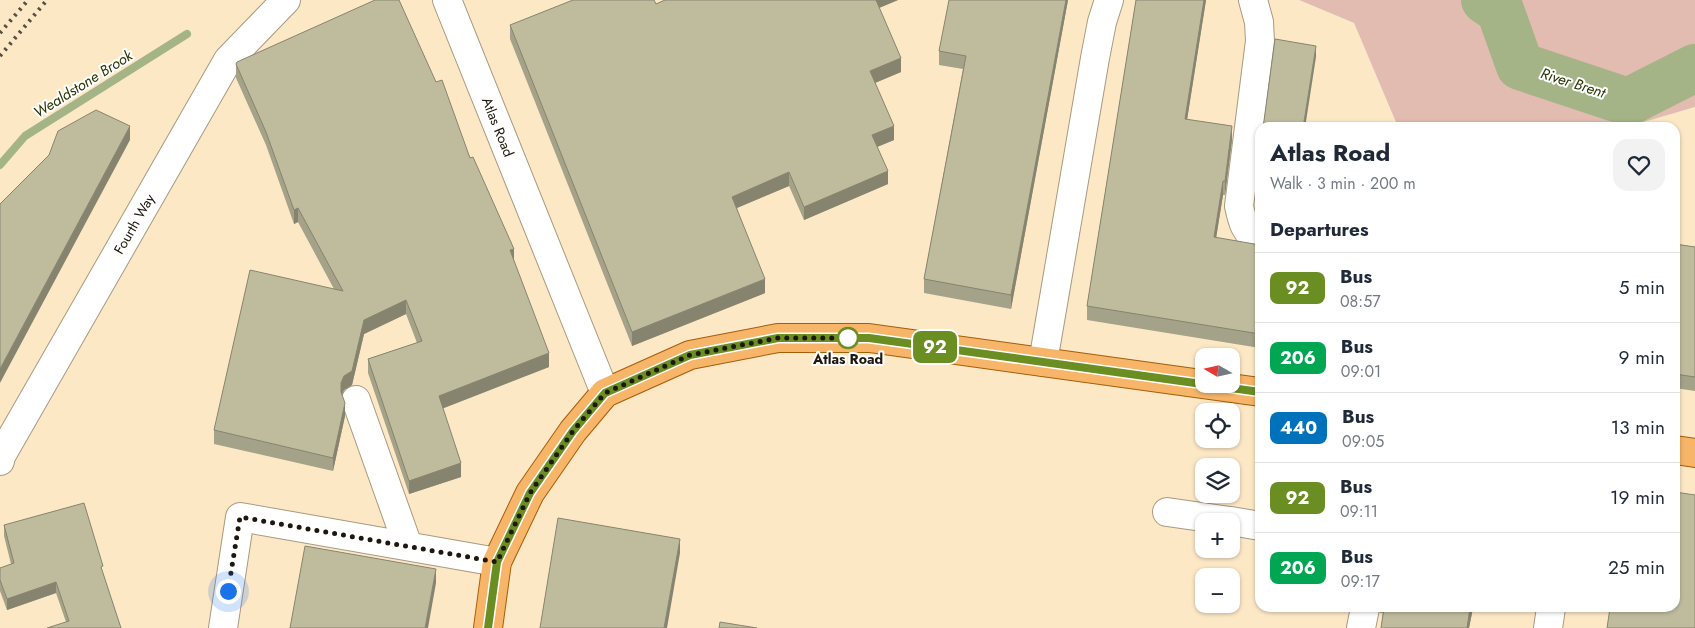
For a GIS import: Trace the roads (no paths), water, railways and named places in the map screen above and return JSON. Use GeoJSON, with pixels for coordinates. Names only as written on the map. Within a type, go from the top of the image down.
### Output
{"type":"FeatureCollection","features":[{"type":"Feature","properties":{"kind":"main road"},"geometry":{"type":"LineString","coordinates":[[488,628],[497,562],[530,493],[573,431],[605,393],[690,355],[778,338],[869,338],[1255,391]]}},
{"type":"Feature","properties":{"kind":"main road"},"geometry":{"type":"LineString","coordinates":[[1680,451],[1695,453]]}},
{"type":"Feature","properties":{"kind":"street","name":"Fourth Way"},"geometry":{"type":"LineString","coordinates":[[0,461],[6,447],[228,60],[286,0]]}},
{"type":"Feature","properties":{"kind":"street","name":"Atlas Road"},"geometry":{"type":"LineString","coordinates":[[447,0],[605,393]]}},
{"type":"Feature","properties":{"kind":"street"},"geometry":{"type":"LineString","coordinates":[[1043,362],[1102,22],[1109,0]]}},
{"type":"Feature","properties":{"kind":"street"},"geometry":{"type":"LineString","coordinates":[[1253,0],[1260,40],[1239,206],[1242,221],[1248,232],[1255,237]]}},
{"type":"Feature","properties":{"kind":"street"},"geometry":{"type":"LineString","coordinates":[[356,400],[408,546]]}},
{"type":"Feature","properties":{"kind":"street"},"geometry":{"type":"LineString","coordinates":[[1168,512],[1195,516]]}},
{"type":"Feature","properties":{"kind":"street"},"geometry":{"type":"LineString","coordinates":[[223,628],[240,517],[497,562]]}},
{"type":"Feature","properties":{"kind":"street"},"geometry":{"type":"LineString","coordinates":[[1240,523],[1255,525]]}},
{"type":"Feature","properties":{"kind":"street"},"geometry":{"type":"LineString","coordinates":[[1361,628],[1364,612]]}},
{"type":"Feature","properties":{"kind":"street"},"geometry":{"type":"LineString","coordinates":[[1548,628],[1550,612]]}},
{"type":"Feature","properties":{"kind":"waterway","name":"River Brent"},"geometry":{"type":"LineString","coordinates":[[1485,0],[1500,10],[1520,66],[1628,102],[1695,68]]}},
{"type":"Feature","properties":{"kind":"waterway","name":"Wealdstone Brook"},"geometry":{"type":"LineString","coordinates":[[0,165],[25,136],[187,34]]}},
{"type":"Feature","properties":{"kind":"railway"},"geometry":{"type":"LineString","coordinates":[[0,33],[28,0]]}},
{"type":"Feature","properties":{"kind":"railway"},"geometry":{"type":"LineString","coordinates":[[0,56],[47,0]]}},
{"type":"Feature","properties":{"kind":"place","name":"Atlas Road"},"geometry":{"type":"Point","coordinates":[848,338]}}]}
